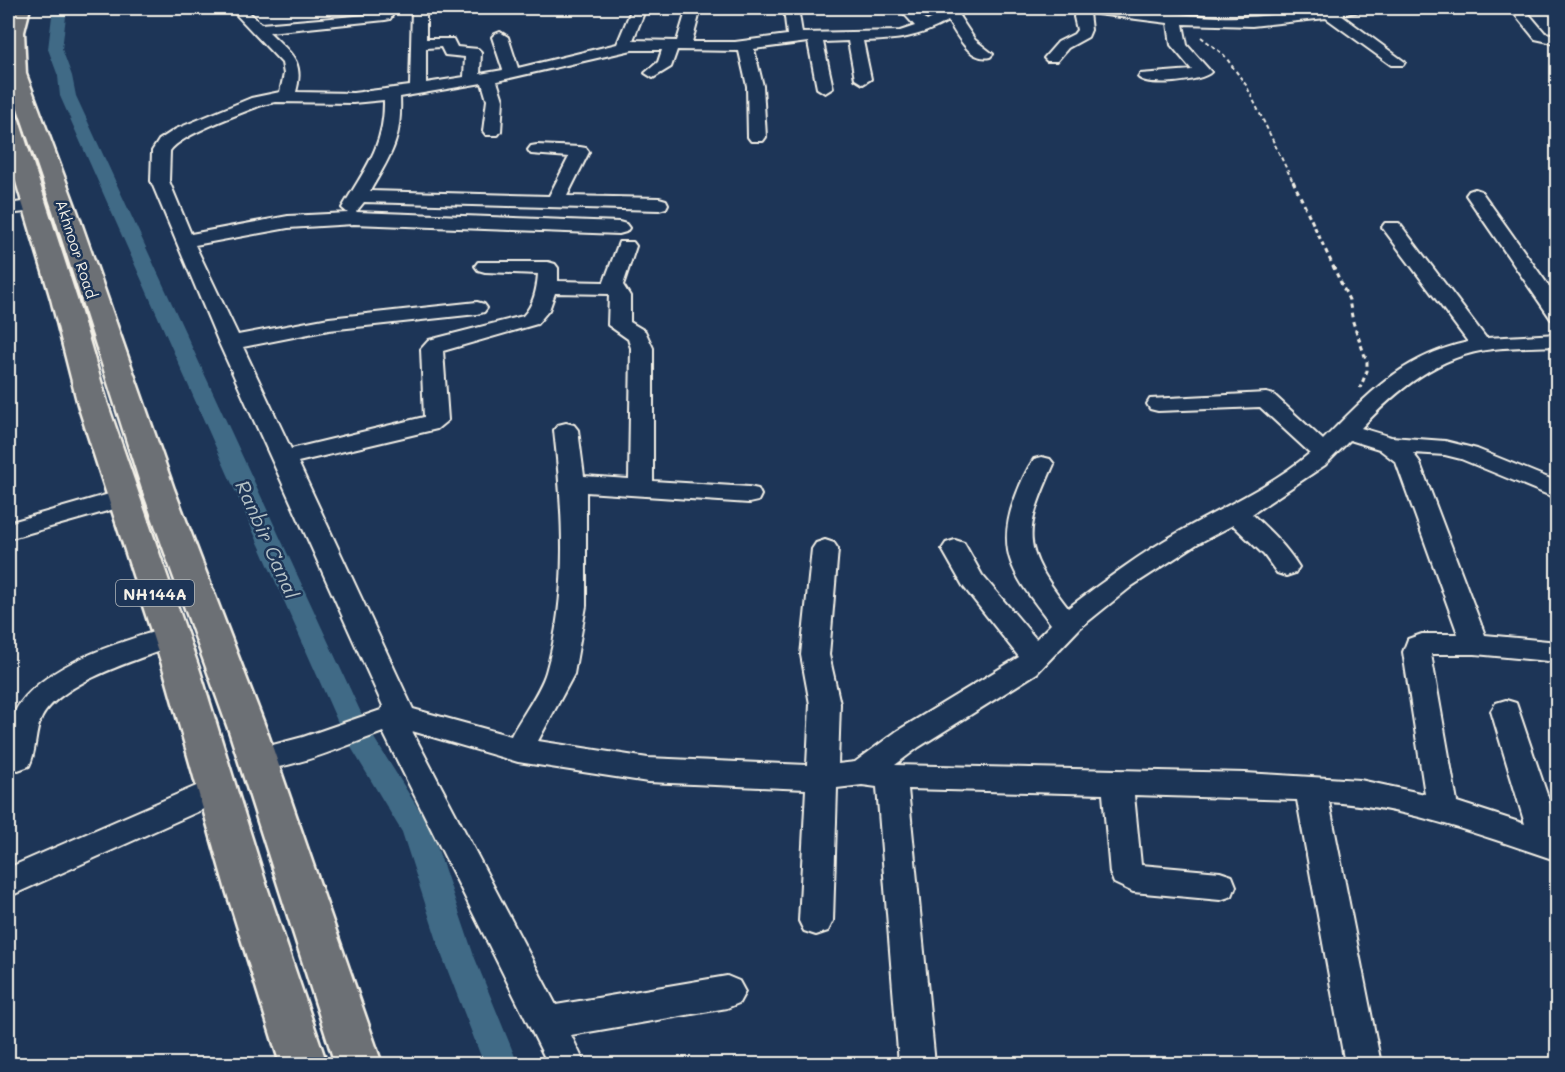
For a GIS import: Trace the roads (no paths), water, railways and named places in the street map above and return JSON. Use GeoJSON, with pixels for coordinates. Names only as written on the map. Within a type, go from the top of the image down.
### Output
{"type":"FeatureCollection","features":[{"type":"Feature","properties":{"kind":"highway","name":"Akhnoor Road"},"geometry":{"type":"LineString","coordinates":[[21,8],[14,32],[16,74],[65,211],[141,494]]}},
{"type":"Feature","properties":{"kind":"highway","name":"NH144A"},"geometry":{"type":"LineString","coordinates":[[8,120],[22,207],[93,405],[141,494],[257,760],[359,1065]]}},
{"type":"Feature","properties":{"kind":"highway","name":"NH144A"},"geometry":{"type":"LineString","coordinates":[[141,494],[170,637],[246,887],[304,1065]]}},
{"type":"Feature","properties":{"kind":"street"},"geometry":{"type":"LineString","coordinates":[[237,8],[289,61],[292,68],[287,96]]}},
{"type":"Feature","properties":{"kind":"street"},"geometry":{"type":"LineString","coordinates":[[418,90],[419,8]]}},
{"type":"Feature","properties":{"kind":"street"},"geometry":{"type":"LineString","coordinates":[[623,46],[639,8]]}},
{"type":"Feature","properties":{"kind":"street"},"geometry":{"type":"LineString","coordinates":[[653,73],[664,64],[677,45],[694,8]]}},
{"type":"Feature","properties":{"kind":"street"},"geometry":{"type":"LineString","coordinates":[[791,8],[795,38]]}},
{"type":"Feature","properties":{"kind":"street"},"geometry":{"type":"LineString","coordinates":[[906,8],[925,28]]}},
{"type":"Feature","properties":{"kind":"street"},"geometry":{"type":"LineString","coordinates":[[1052,58],[1063,45],[1082,35],[1084,30],[1081,17],[1083,8],[1256,23],[1285,21],[1355,8]]}},
{"type":"Feature","properties":{"kind":"street"},"geometry":{"type":"LineString","coordinates":[[1273,8],[1285,21]]}},
{"type":"Feature","properties":{"kind":"street"},"geometry":{"type":"LineString","coordinates":[[1517,8],[1540,36],[1557,40]]}},
{"type":"Feature","properties":{"kind":"street"},"geometry":{"type":"LineString","coordinates":[[257,760],[306,748],[389,718],[398,706],[184,241],[160,181],[160,151],[165,144],[182,133],[257,101],[287,96],[353,98],[392,94],[512,74],[623,46],[746,46],[795,38],[901,35],[925,28],[956,10],[970,43],[985,54]]}},
{"type":"Feature","properties":{"kind":"street"},"geometry":{"type":"LineString","coordinates":[[1330,14],[1397,62]]}},
{"type":"Feature","properties":{"kind":"street"},"geometry":{"type":"LineString","coordinates":[[258,29],[385,16]]}},
{"type":"Feature","properties":{"kind":"street"},"geometry":{"type":"LineString","coordinates":[[1146,77],[1189,76],[1203,72],[1179,45],[1180,17]]}},
{"type":"Feature","properties":{"kind":"street"},"geometry":{"type":"LineString","coordinates":[[500,38],[512,74]]}},
{"type":"Feature","properties":{"kind":"street"},"geometry":{"type":"LineString","coordinates":[[814,38],[825,88]]}},
{"type":"Feature","properties":{"kind":"street"},"geometry":{"type":"LineString","coordinates":[[855,38],[863,79]]}},
{"type":"Feature","properties":{"kind":"street"},"geometry":{"type":"LineString","coordinates":[[418,44],[448,42],[450,52],[472,51],[480,79],[495,100],[492,131]]}},
{"type":"Feature","properties":{"kind":"street"},"geometry":{"type":"LineString","coordinates":[[746,46],[755,86],[757,136]]}},
{"type":"Feature","properties":{"kind":"street"},"geometry":{"type":"LineString","coordinates":[[344,218],[360,196],[387,146],[393,122],[392,94]]}},
{"type":"Feature","properties":{"kind":"street"},"geometry":{"type":"LineString","coordinates":[[537,150],[580,152],[555,202]]}},
{"type":"Feature","properties":{"kind":"street"},"geometry":{"type":"LineString","coordinates":[[1475,195],[1557,315]]}},
{"type":"Feature","properties":{"kind":"street"},"geometry":{"type":"LineString","coordinates":[[360,196],[659,204]]}},
{"type":"Feature","properties":{"kind":"street"},"geometry":{"type":"LineString","coordinates":[[184,241],[288,222],[344,218],[623,237],[613,281],[614,288],[620,296],[619,325],[638,336],[642,348],[641,487]]}},
{"type":"Feature","properties":{"kind":"street"},"geometry":{"type":"LineString","coordinates":[[1392,227],[1481,345]]}},
{"type":"Feature","properties":{"kind":"street"},"geometry":{"type":"LineString","coordinates":[[283,458],[434,422],[437,417],[432,349],[437,345],[530,320],[538,312],[549,270],[546,267],[485,266]]}},
{"type":"Feature","properties":{"kind":"street"},"geometry":{"type":"LineString","coordinates":[[545,287],[614,288]]}},
{"type":"Feature","properties":{"kind":"street"},"geometry":{"type":"LineString","coordinates":[[230,343],[329,324],[477,308]]}},
{"type":"Feature","properties":{"kind":"street"},"geometry":{"type":"LineString","coordinates":[[917,1065],[876,775],[908,739],[1027,666],[1066,625],[1123,580],[1188,538],[1236,513],[1317,460],[1381,394],[1426,362],[1451,352],[1481,345],[1557,340]]}},
{"type":"Feature","properties":{"kind":"street"},"geometry":{"type":"LineString","coordinates":[[1158,404],[1266,399],[1324,453]]}},
{"type":"Feature","properties":{"kind":"street"},"geometry":{"type":"LineString","coordinates":[[1354,423],[1401,451],[1407,461],[1474,644]]}},
{"type":"Feature","properties":{"kind":"street"},"geometry":{"type":"LineString","coordinates":[[518,750],[560,674],[573,606],[574,504],[566,430]]}},
{"type":"Feature","properties":{"kind":"street"},"geometry":{"type":"LineString","coordinates":[[1389,444],[1445,448],[1469,454],[1557,491]]}},
{"type":"Feature","properties":{"kind":"street"},"geometry":{"type":"LineString","coordinates":[[1042,464],[1026,499],[1019,538],[1020,555],[1066,625]]}},
{"type":"Feature","properties":{"kind":"street"},"geometry":{"type":"LineString","coordinates":[[572,483],[749,495]]}},
{"type":"Feature","properties":{"kind":"street"},"geometry":{"type":"LineString","coordinates":[[8,531],[141,494]]}},
{"type":"Feature","properties":{"kind":"street"},"geometry":{"type":"LineString","coordinates":[[1236,513],[1273,549],[1287,567]]}},
{"type":"Feature","properties":{"kind":"street"},"geometry":{"type":"LineString","coordinates":[[816,921],[825,704],[815,655],[825,549]]}},
{"type":"Feature","properties":{"kind":"street"},"geometry":{"type":"LineString","coordinates":[[955,549],[972,580],[1035,657]]}},
{"type":"Feature","properties":{"kind":"street"},"geometry":{"type":"LineString","coordinates":[[18,759],[25,722],[30,711],[51,688],[68,677],[170,637]]}},
{"type":"Feature","properties":{"kind":"street"},"geometry":{"type":"LineString","coordinates":[[1443,810],[1418,646],[1422,644],[1474,644],[1557,651]]}},
{"type":"Feature","properties":{"kind":"street"},"geometry":{"type":"LineString","coordinates":[[1506,711],[1552,846]]}},
{"type":"Feature","properties":{"kind":"street"},"geometry":{"type":"LineString","coordinates":[[389,718],[518,750],[648,770],[823,778],[876,775],[1360,792],[1443,810],[1552,846]]}},
{"type":"Feature","properties":{"kind":"street"},"geometry":{"type":"LineString","coordinates":[[389,718],[567,1065]]}},
{"type":"Feature","properties":{"kind":"street"},"geometry":{"type":"LineString","coordinates":[[1117,782],[1126,873],[1133,878],[1220,886]]}},
{"type":"Feature","properties":{"kind":"street"},"geometry":{"type":"LineString","coordinates":[[8,883],[217,789]]}},
{"type":"Feature","properties":{"kind":"street"},"geometry":{"type":"LineString","coordinates":[[1311,790],[1363,1065]]}},
{"type":"Feature","properties":{"kind":"street"},"geometry":{"type":"LineString","coordinates":[[547,1023],[727,992]]}},
{"type":"Feature","properties":{"kind":"waterway","name":"Ranbir Canal"},"geometry":{"type":"LineString","coordinates":[[60,8],[55,49],[65,76],[68,96],[357,734],[416,829],[458,956],[501,1064]]}}]}
